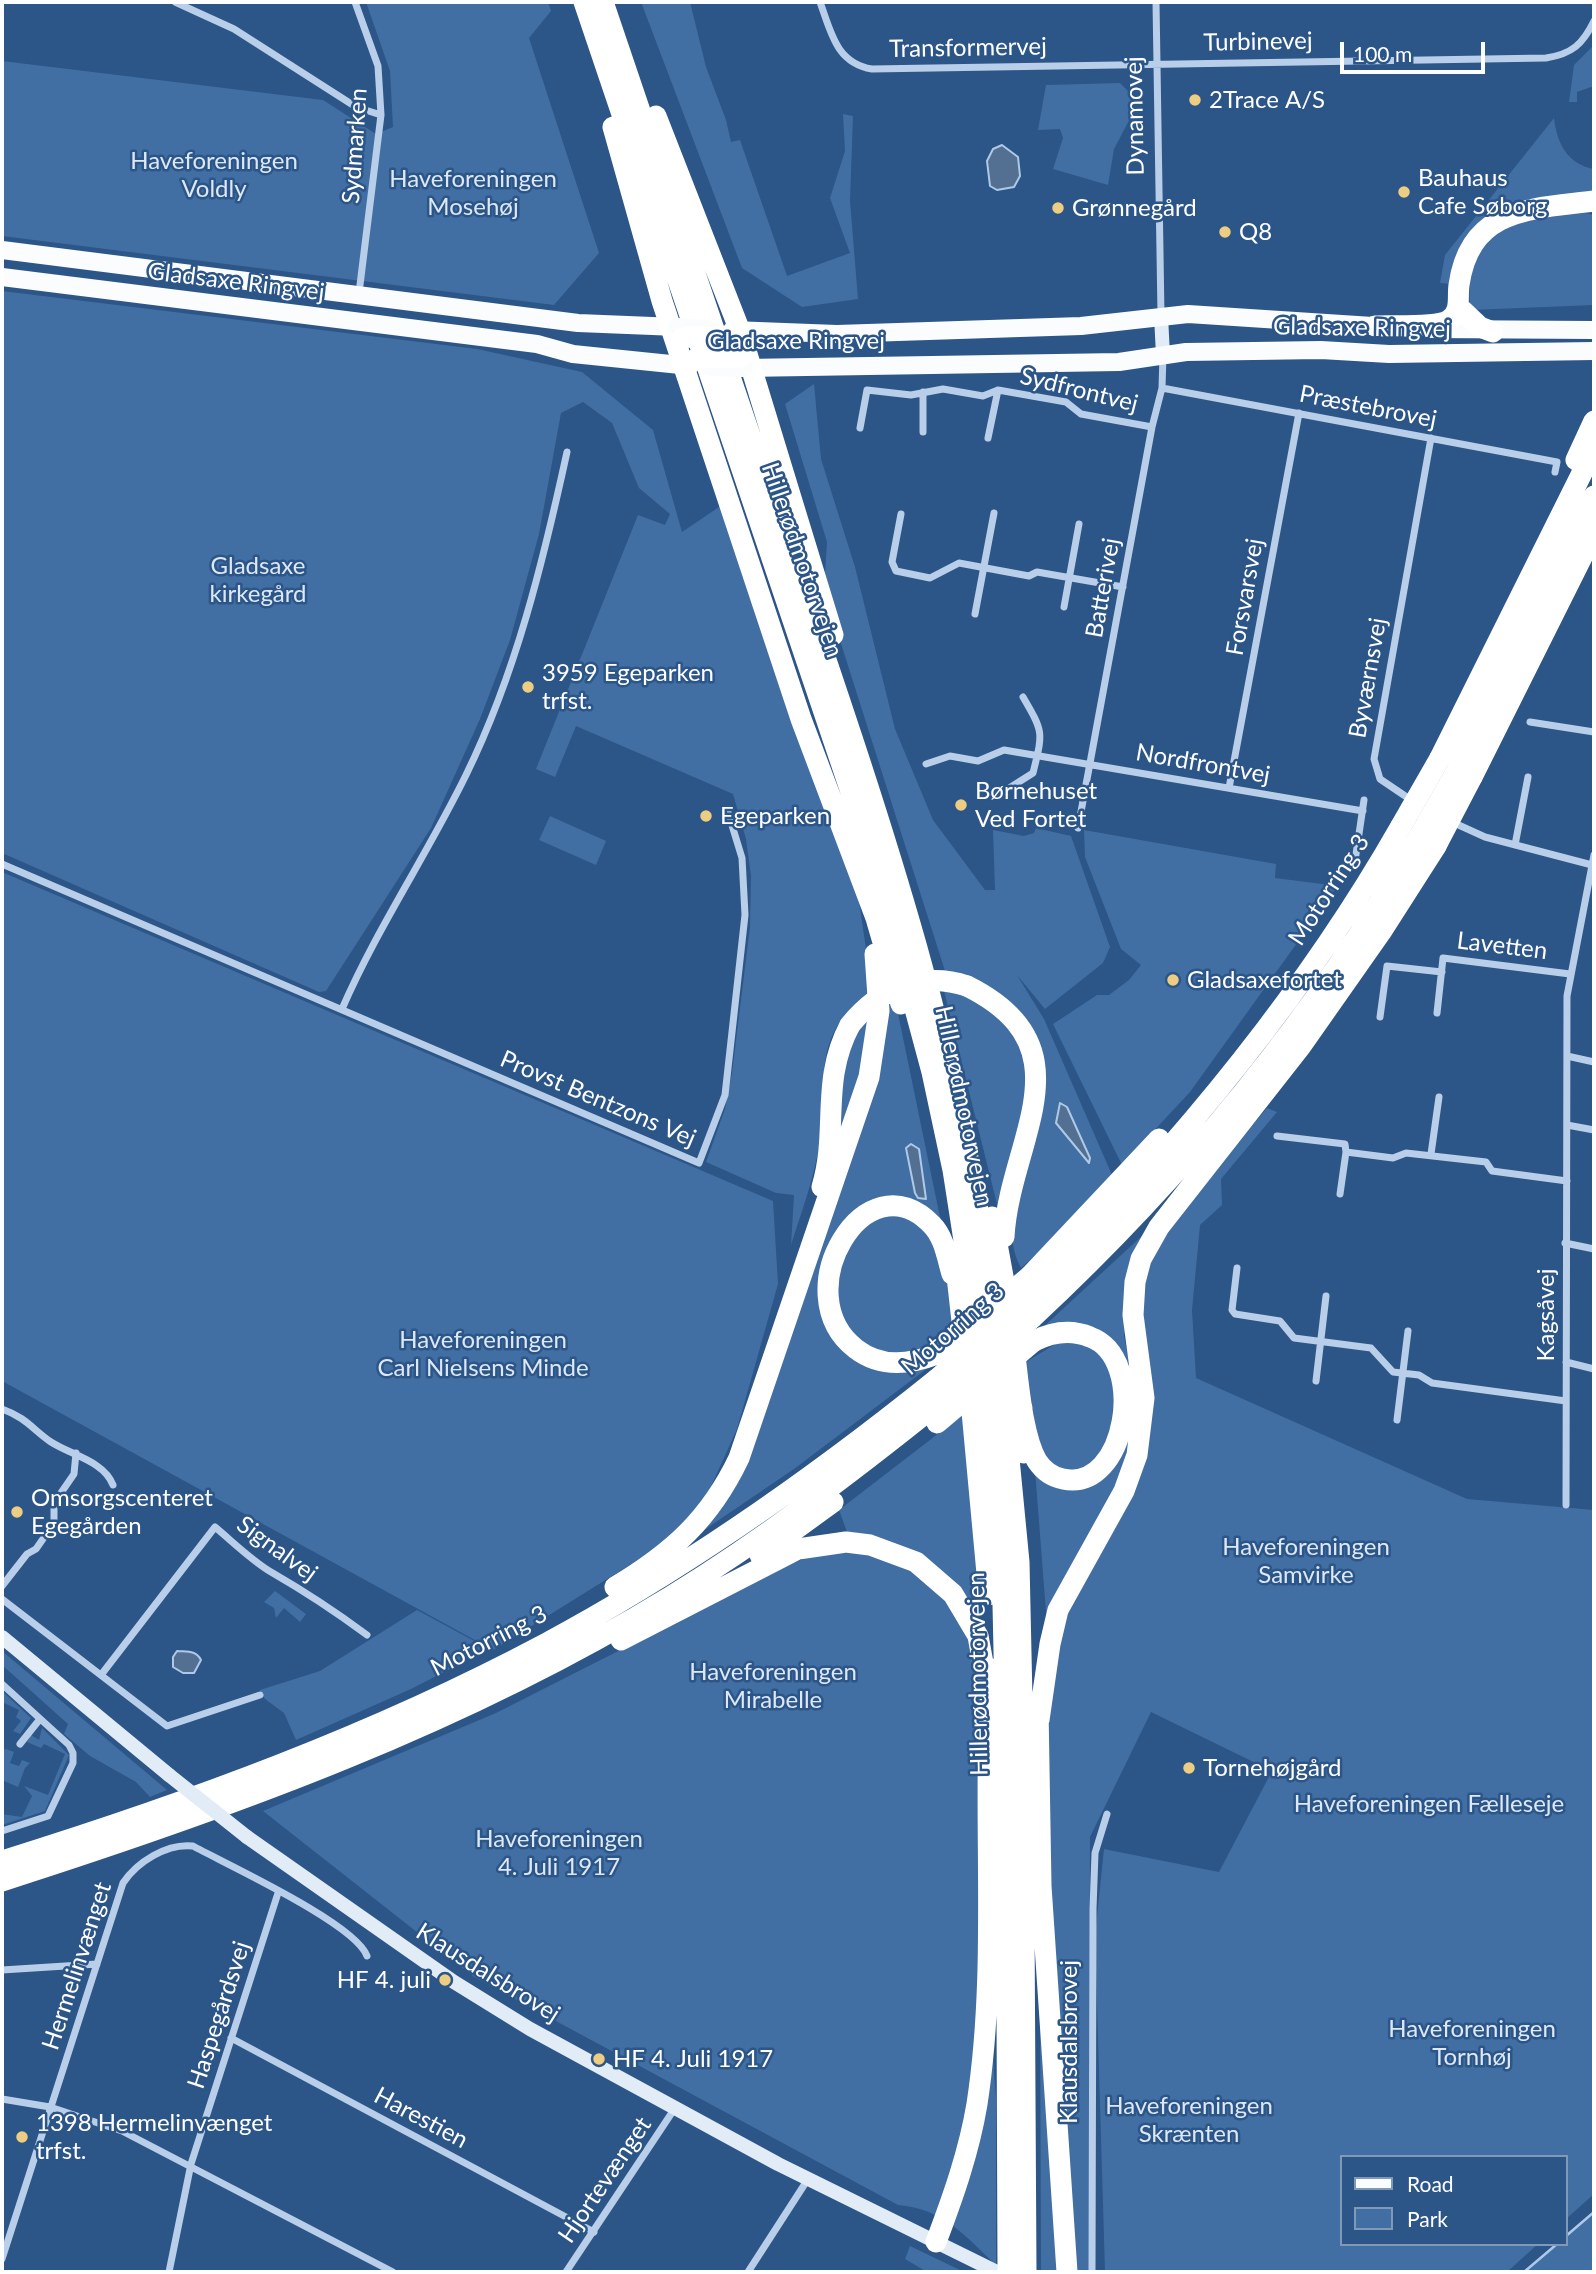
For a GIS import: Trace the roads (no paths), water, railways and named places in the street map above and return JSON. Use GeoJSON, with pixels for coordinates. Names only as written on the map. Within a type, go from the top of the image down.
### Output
{"type":"FeatureCollection","features":[{"type":"Feature","properties":{"kind":"highway"},"geometry":{"type":"LineString","coordinates":[[574,2],[587,36],[676,334],[801,719],[876,918],[911,1039],[941,1180],[977,1446],[992,1669],[990,1887],[984,2046],[976,2106],[957,2186],[936,2242]]}},
{"type":"Feature","properties":{"kind":"highway","name":"Hillerødmotorvejen"},"geometry":{"type":"LineString","coordinates":[[584,2],[879,875],[906,965],[932,1072],[965,1238],[989,1413],[1002,1558],[1007,2057],[1020,2260]]}},
{"type":"Feature","properties":{"kind":"highway"},"geometry":{"type":"LineString","coordinates":[[605,2],[622,29],[746,361],[892,825],[899,876]]}},
{"type":"Feature","properties":{"kind":"highway","name":"Hillerødmotorvejen"},"geometry":{"type":"LineString","coordinates":[[605,2],[899,876],[950,1071],[992,1295],[1013,1484],[1023,1745],[1024,2092],[1020,2260],[1008,2272]]}},
{"type":"Feature","properties":{"kind":"highway"},"geometry":{"type":"LineString","coordinates":[[1375,326],[1441,324],[1452,317],[1459,307],[1458,289],[1467,255],[1480,235],[1495,221],[1518,211],[1588,204]]}},
{"type":"Feature","properties":{"kind":"highway"},"geometry":{"type":"LineString","coordinates":[[1459,307],[1480,327],[1493,332]]}},
{"type":"Feature","properties":{"kind":"highway"},"geometry":{"type":"LineString","coordinates":[[676,334],[727,337],[735,332]]}},
{"type":"Feature","properties":{"kind":"highway"},"geometry":{"type":"LineString","coordinates":[[687,364],[699,358],[746,361]]}},
{"type":"Feature","properties":{"kind":"highway"},"geometry":{"type":"LineString","coordinates":[[1529,580],[1554,509],[1594,421]]}},
{"type":"Feature","properties":{"kind":"highway","name":"Motorring 3"},"geometry":{"type":"LineString","coordinates":[[1457,768],[1529,580],[1594,449]]}},
{"type":"Feature","properties":{"kind":"highway","name":"Motorring 3"},"geometry":{"type":"LineString","coordinates":[[2,1881],[148,1834],[281,1786],[503,1688],[669,1597],[762,1537],[937,1413],[1032,1318],[1086,1269],[1168,1181],[1264,1067],[1312,1003],[1419,836],[1457,768],[1594,496]]}},
{"type":"Feature","properties":{"kind":"highway"},"geometry":{"type":"LineString","coordinates":[[1542,638],[1594,533]]}},
{"type":"Feature","properties":{"kind":"highway"},"geometry":{"type":"LineString","coordinates":[[767,541],[775,600],[821,767]]}},
{"type":"Feature","properties":{"kind":"highway"},"geometry":{"type":"LineString","coordinates":[[1039,1720],[1049,1644],[1058,1610],[1124,1491],[1137,1455],[1144,1398],[1133,1315],[1141,1259],[1159,1227],[1301,1046],[1381,932],[1419,836],[1457,768],[1542,638],[1594,550]]}},
{"type":"Feature","properties":{"kind":"highway","name":"Motorring 3"},"geometry":{"type":"LineString","coordinates":[[2,1861],[137,1818],[281,1764],[416,1707],[544,1644],[650,1584],[749,1521],[842,1456],[937,1379],[1030,1285],[1177,1120],[1260,1039],[1419,836]]}},
{"type":"Feature","properties":{"kind":"highway"},"geometry":{"type":"LineString","coordinates":[[416,1707],[643,1570],[687,1536],[715,1502],[738,1458],[858,1115],[876,1045],[878,980],[861,883]]}},
{"type":"Feature","properties":{"kind":"highway"},"geometry":{"type":"LineString","coordinates":[[781,1329],[823,1181],[829,1142],[831,1078],[837,1052],[850,1025],[877,999],[906,984],[943,981],[967,986],[988,996],[1017,1024],[1032,1052],[1037,1071],[1035,1104],[1008,1198],[1003,1260]]}},
{"type":"Feature","properties":{"kind":"highway"},"geometry":{"type":"LineString","coordinates":[[950,1071],[981,1163],[1003,1260],[1022,1408],[1039,1720],[1041,1886],[1067,2272]]}},
{"type":"Feature","properties":{"kind":"highway"},"geometry":{"type":"LineString","coordinates":[[1086,1269],[1138,1229],[1227,1140]]}},
{"type":"Feature","properties":{"kind":"highway"},"geometry":{"type":"LineString","coordinates":[[958,1293],[939,1235],[933,1225],[910,1211],[887,1207],[871,1212],[849,1227],[836,1249],[829,1280],[829,1310],[841,1335],[849,1344],[874,1359],[905,1364],[937,1354],[1030,1285]]}},
{"type":"Feature","properties":{"kind":"highway"},"geometry":{"type":"LineString","coordinates":[[680,1609],[802,1527],[937,1413],[1034,1341],[1054,1333],[1080,1333],[1106,1345],[1114,1354],[1122,1376],[1121,1421],[1114,1448],[1104,1466],[1086,1477],[1072,1480],[1049,1474],[1033,1452],[1022,1408]]}},
{"type":"Feature","properties":{"kind":"highway"},"geometry":{"type":"LineString","coordinates":[[503,1688],[579,1661],[797,1549],[846,1542],[894,1552],[936,1577],[967,1614],[978,1636],[990,1702]]}},
{"type":"Feature","properties":{"kind":"highway"},"geometry":{"type":"LineString","coordinates":[[1024,2092],[1034,2054],[1037,1914],[1041,1886]]}},
{"type":"Feature","properties":{"kind":"highway"},"geometry":{"type":"LineString","coordinates":[[990,1887],[995,1919],[997,2020],[1007,2057]]}},
{"type":"Feature","properties":{"kind":"main road","name":"Gladsaxe Ringvej"},"geometry":{"type":"LineString","coordinates":[[2,250],[359,297],[676,334]]}},
{"type":"Feature","properties":{"kind":"main road","name":"Gladsaxe Ringvej"},"geometry":{"type":"LineString","coordinates":[[2,277],[537,344],[573,354],[687,364]]}},
{"type":"Feature","properties":{"kind":"main road","name":"Gladsaxe Ringvej"},"geometry":{"type":"LineString","coordinates":[[735,332],[837,334],[1081,326],[1161,316],[1263,317],[1493,332],[1594,330]]}},
{"type":"Feature","properties":{"kind":"main road","name":"Gladsaxe Ringvej"},"geometry":{"type":"LineString","coordinates":[[746,361],[1119,362],[1163,355],[1321,350],[1389,354],[1594,351]]}},
{"type":"Feature","properties":{"kind":"street"},"geometry":{"type":"LineString","coordinates":[[175,2],[234,29],[356,107],[381,115]]}},
{"type":"Feature","properties":{"kind":"street","name":"Sydmarken"},"geometry":{"type":"LineString","coordinates":[[355,2],[378,66],[381,115],[359,297]]}},
{"type":"Feature","properties":{"kind":"street","name":"Transformervej"},"geometry":{"type":"LineString","coordinates":[[820,2],[841,53],[849,62],[863,67],[1157,63]]}},
{"type":"Feature","properties":{"kind":"street","name":"Dynamovej"},"geometry":{"type":"LineString","coordinates":[[1156,2],[1163,355]]}},
{"type":"Feature","properties":{"kind":"street","name":"Turbinevej"},"geometry":{"type":"LineString","coordinates":[[1157,63],[1546,58],[1563,56],[1577,47],[1594,21]]}},
{"type":"Feature","properties":{"kind":"street","name":"Batterivej"},"geometry":{"type":"LineString","coordinates":[[1078,828],[1152,427],[1162,387],[1163,355]]}},
{"type":"Feature","properties":{"kind":"street","name":"Præstebrovej"},"geometry":{"type":"LineString","coordinates":[[1162,387],[1557,462],[1555,472]]}},
{"type":"Feature","properties":{"kind":"street","name":"Sydfrontvej"},"geometry":{"type":"LineString","coordinates":[[860,428],[867,390],[911,395],[943,389],[983,396],[998,390],[1066,402],[1081,414],[1152,427]]}},
{"type":"Feature","properties":{"kind":"street","name":"Sydfrontvej"},"geometry":{"type":"LineString","coordinates":[[988,438],[998,390]]}},
{"type":"Feature","properties":{"kind":"street"},"geometry":{"type":"LineString","coordinates":[[923,392],[923,432]]}},
{"type":"Feature","properties":{"kind":"street","name":"Forsvarsvej"},"geometry":{"type":"LineString","coordinates":[[1230,788],[1299,413]]}},
{"type":"Feature","properties":{"kind":"street","name":"Byværnsvej"},"geometry":{"type":"LineString","coordinates":[[1418,804],[1387,787],[1375,769],[1374,759],[1431,438]]}},
{"type":"Feature","properties":{"kind":"street"},"geometry":{"type":"LineString","coordinates":[[342,1009],[366,954],[442,820],[478,747],[528,612],[567,452]]}},
{"type":"Feature","properties":{"kind":"street"},"geometry":{"type":"LineString","coordinates":[[975,614],[994,513]]}},
{"type":"Feature","properties":{"kind":"street"},"geometry":{"type":"LineString","coordinates":[[901,514],[892,562],[897,571],[930,579],[959,564],[1029,576],[1037,572],[1123,587]]}},
{"type":"Feature","properties":{"kind":"street"},"geometry":{"type":"LineString","coordinates":[[1064,607],[1079,524]]}},
{"type":"Feature","properties":{"kind":"street"},"geometry":{"type":"LineString","coordinates":[[1003,792],[1033,773],[1037,756],[1041,728],[1023,697]]}},
{"type":"Feature","properties":{"kind":"street"},"geometry":{"type":"LineString","coordinates":[[1530,722],[1594,732]]}},
{"type":"Feature","properties":{"kind":"street","name":"Nordfrontvej"},"geometry":{"type":"LineString","coordinates":[[926,764],[950,756],[978,761],[1004,750],[1363,811]]}},
{"type":"Feature","properties":{"kind":"street"},"geometry":{"type":"LineString","coordinates":[[1515,845],[1528,778]]}},
{"type":"Feature","properties":{"kind":"street"},"geometry":{"type":"LineString","coordinates":[[1355,861],[1364,800]]}},
{"type":"Feature","properties":{"kind":"street","name":"Provst Bentzons Vej"},"geometry":{"type":"LineString","coordinates":[[2,864],[699,1163],[724,1095],[745,915],[742,858],[727,809]]}},
{"type":"Feature","properties":{"kind":"street"},"geometry":{"type":"LineString","coordinates":[[1429,810],[1461,827],[1515,845],[1592,865]]}},
{"type":"Feature","properties":{"kind":"street","name":"Kagsåvej"},"geometry":{"type":"LineString","coordinates":[[1566,1505],[1565,1243],[1570,974],[1594,855]]}},
{"type":"Feature","properties":{"kind":"street","name":"Lavetten"},"geometry":{"type":"LineString","coordinates":[[1437,1013],[1443,958],[1570,974]]}},
{"type":"Feature","properties":{"kind":"street","name":"Lavetten"},"geometry":{"type":"LineString","coordinates":[[1380,1017],[1387,965],[1442,972]]}},
{"type":"Feature","properties":{"kind":"street"},"geometry":{"type":"LineString","coordinates":[[1567,1056],[1594,1062]]}},
{"type":"Feature","properties":{"kind":"street"},"geometry":{"type":"LineString","coordinates":[[1431,1154],[1439,1097]]}},
{"type":"Feature","properties":{"kind":"street"},"geometry":{"type":"LineString","coordinates":[[1567,1125],[1594,1130]]}},
{"type":"Feature","properties":{"kind":"street"},"geometry":{"type":"LineString","coordinates":[[1277,1136],[1345,1144],[1340,1194]]}},
{"type":"Feature","properties":{"kind":"street"},"geometry":{"type":"LineString","coordinates":[[1346,1152],[1392,1158],[1406,1153],[1431,1154],[1486,1162],[1492,1171],[1567,1181]]}},
{"type":"Feature","properties":{"kind":"street"},"geometry":{"type":"LineString","coordinates":[[1565,1243],[1594,1249]]}},
{"type":"Feature","properties":{"kind":"street"},"geometry":{"type":"LineString","coordinates":[[1237,1268],[1232,1310],[1235,1314],[1280,1321],[1294,1338],[1371,1348],[1393,1372],[1419,1376],[1432,1383],[1566,1401]]}},
{"type":"Feature","properties":{"kind":"street"},"geometry":{"type":"LineString","coordinates":[[1316,1381],[1326,1296]]}},
{"type":"Feature","properties":{"kind":"street"},"geometry":{"type":"LineString","coordinates":[[1397,1420],[1408,1331]]}},
{"type":"Feature","properties":{"kind":"street"},"geometry":{"type":"LineString","coordinates":[[1566,1362],[1594,1369]]}},
{"type":"Feature","properties":{"kind":"street"},"geometry":{"type":"LineString","coordinates":[[2,1409],[34,1425],[59,1447],[76,1454],[110,1478],[113,1485]]}},
{"type":"Feature","properties":{"kind":"street"},"geometry":{"type":"LineString","coordinates":[[2,1586],[27,1554],[36,1549],[54,1523],[54,1503],[75,1474],[76,1454]]}},
{"type":"Feature","properties":{"kind":"street","name":"Signalvej"},"geometry":{"type":"LineString","coordinates":[[101,1675],[215,1527],[270,1571],[310,1598],[324,1603],[367,1635]]}},
{"type":"Feature","properties":{"kind":"street"},"geometry":{"type":"LineString","coordinates":[[2,1599],[167,1726],[260,1695]]}},
{"type":"Feature","properties":{"kind":"street","name":"Klausdalsbrovej"},"geometry":{"type":"LineString","coordinates":[[2,1637],[247,1836],[477,1997],[675,2108],[997,2272]]}},
{"type":"Feature","properties":{"kind":"street"},"geometry":{"type":"LineString","coordinates":[[2,1684],[69,1745],[73,1763],[48,1816],[2,1831]]}},
{"type":"Feature","properties":{"kind":"street"},"geometry":{"type":"LineString","coordinates":[[20,1744],[40,1719]]}},
{"type":"Feature","properties":{"kind":"street","name":"Klausdalsbrovej"},"geometry":{"type":"LineString","coordinates":[[1092,2272],[1093,1909],[1095,1853],[1107,1814]]}},
{"type":"Feature","properties":{"kind":"street","name":"Hermelinvænget"},"geometry":{"type":"LineString","coordinates":[[2,2259],[122,1883],[144,1860],[184,1845],[193,1846],[353,1937],[364,1946],[367,1956]]}},
{"type":"Feature","properties":{"kind":"street","name":"Haspegårdsvej"},"geometry":{"type":"LineString","coordinates":[[169,2272],[191,2164],[278,1893]]}},
{"type":"Feature","properties":{"kind":"street"},"geometry":{"type":"LineString","coordinates":[[2,1970],[97,1964]]}},
{"type":"Feature","properties":{"kind":"street","name":"Harestien"},"geometry":{"type":"LineString","coordinates":[[231,2038],[594,2232]]}},
{"type":"Feature","properties":{"kind":"street"},"geometry":{"type":"LineString","coordinates":[[2,2099],[50,2107],[122,2131],[191,2164],[393,2272]]}},
{"type":"Feature","properties":{"kind":"street","name":"Hjortevænget"},"geometry":{"type":"LineString","coordinates":[[566,2272],[675,2108]]}},
{"type":"Feature","properties":{"kind":"street"},"geometry":{"type":"LineString","coordinates":[[748,2272],[809,2178]]}},
{"type":"Feature","properties":{"kind":"street"},"geometry":{"type":"LineString","coordinates":[[2,2224],[12,2227]]}},
{"type":"Feature","properties":{"kind":"waterway"},"geometry":{"type":"LineString","coordinates":[[1568,2234],[1594,2212]]}},
{"type":"Feature","properties":{"kind":"waterway"},"geometry":{"type":"LineString","coordinates":[[1524,2272],[1555,2246]]}},
{"type":"Feature","properties":{"kind":"place","name":"2Trace A/S"},"geometry":{"type":"Point","coordinates":[1195,100]}},
{"type":"Feature","properties":{"kind":"place","name":"Bauhaus Cafe Søborg"},"geometry":{"type":"Point","coordinates":[1404,192]}},
{"type":"Feature","properties":{"kind":"place","name":"Grønnegård"},"geometry":{"type":"Point","coordinates":[1058,208]}},
{"type":"Feature","properties":{"kind":"place","name":"Q8"},"geometry":{"type":"Point","coordinates":[1225,232]}},
{"type":"Feature","properties":{"kind":"place","name":"3959 Egeparken trfst."},"geometry":{"type":"Point","coordinates":[528,687]}},
{"type":"Feature","properties":{"kind":"place","name":"Børnehuset Ved Fortet"},"geometry":{"type":"Point","coordinates":[961,805]}},
{"type":"Feature","properties":{"kind":"place","name":"Egeparken"},"geometry":{"type":"Point","coordinates":[706,816]}},
{"type":"Feature","properties":{"kind":"place","name":"Gladsaxefortet"},"geometry":{"type":"Point","coordinates":[1173,980]}},
{"type":"Feature","properties":{"kind":"place","name":"Omsorgscenteret Egegården"},"geometry":{"type":"Point","coordinates":[17,1512]}},
{"type":"Feature","properties":{"kind":"place","name":"Tornehøjgård"},"geometry":{"type":"Point","coordinates":[1189,1768]}},
{"type":"Feature","properties":{"kind":"place","name":"HF 4. juli"},"geometry":{"type":"Point","coordinates":[445,1980]}},
{"type":"Feature","properties":{"kind":"place","name":"HF 4. Juli 1917"},"geometry":{"type":"Point","coordinates":[599,2059]}},
{"type":"Feature","properties":{"kind":"place","name":"1398 Hermelinvænget trfst."},"geometry":{"type":"Point","coordinates":[22,2137]}},
{"type":"Feature","properties":{"kind":"park label","name":"Haveforeningen Voldly"},"geometry":{"type":"Point","coordinates":[214,175]}},
{"type":"Feature","properties":{"kind":"park label","name":"Haveforeningen Mosehøj"},"geometry":{"type":"Point","coordinates":[473,193]}},
{"type":"Feature","properties":{"kind":"park label","name":"Gladsaxe kirkegård"},"geometry":{"type":"Point","coordinates":[258,580]}},
{"type":"Feature","properties":{"kind":"park label","name":"Haveforeningen Carl Nielsens Minde"},"geometry":{"type":"Point","coordinates":[483,1354]}},
{"type":"Feature","properties":{"kind":"park label","name":"Haveforeningen Samvirke"},"geometry":{"type":"Point","coordinates":[1306,1561]}},
{"type":"Feature","properties":{"kind":"park label","name":"Haveforeningen Mirabelle"},"geometry":{"type":"Point","coordinates":[773,1686]}},
{"type":"Feature","properties":{"kind":"park label","name":"Haveforeningen Fælleseje"},"geometry":{"type":"Point","coordinates":[1429,1804]}},
{"type":"Feature","properties":{"kind":"park label","name":"Haveforeningen 4. Juli 1917"},"geometry":{"type":"Point","coordinates":[559,1853]}},
{"type":"Feature","properties":{"kind":"park label","name":"Haveforeningen Tornhøj"},"geometry":{"type":"Point","coordinates":[1472,2043]}},
{"type":"Feature","properties":{"kind":"park label","name":"Haveforeningen Skrænten"},"geometry":{"type":"Point","coordinates":[1189,2120]}}]}
